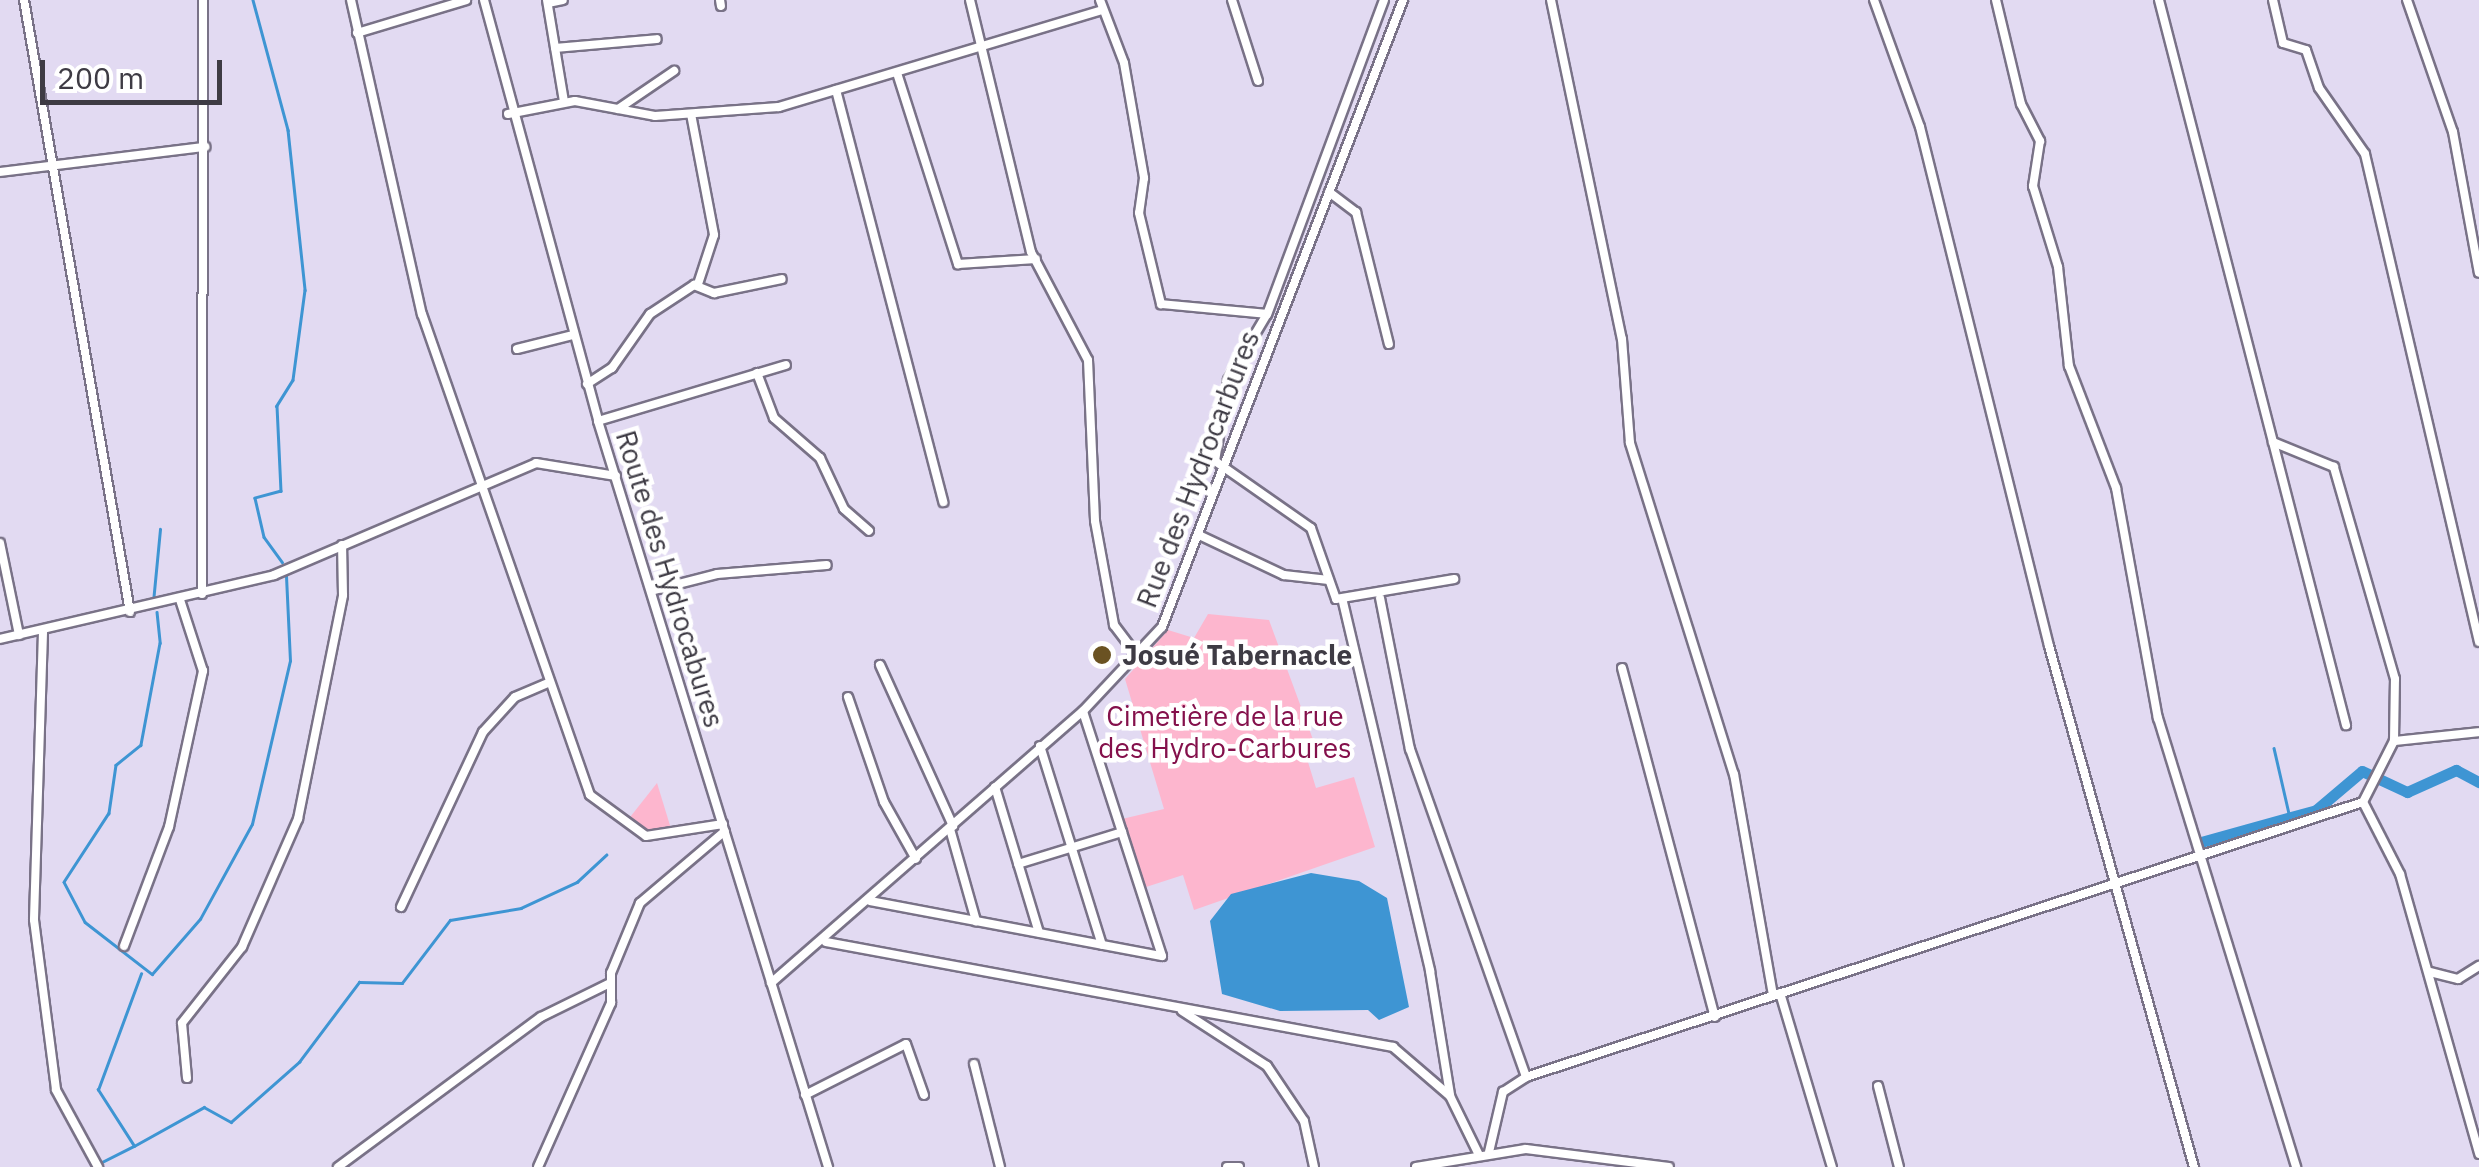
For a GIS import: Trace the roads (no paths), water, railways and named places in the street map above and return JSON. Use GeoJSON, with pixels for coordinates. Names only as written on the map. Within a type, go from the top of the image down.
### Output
{"type":"FeatureCollection","features":[{"type":"Feature","properties":{"kind":"street"},"geometry":{"type":"LineString","coordinates":[[24,0],[49,162],[130,612]]}},
{"type":"Feature","properties":{"kind":"street"},"geometry":{"type":"LineString","coordinates":[[202,594],[206,147],[203,0]]}},
{"type":"Feature","properties":{"kind":"street"},"geometry":{"type":"LineString","coordinates":[[351,0],[422,314],[482,480],[548,683],[604,811],[646,836],[724,828]]}},
{"type":"Feature","properties":{"kind":"street"},"geometry":{"type":"LineString","coordinates":[[357,33],[466,0]]}},
{"type":"Feature","properties":{"kind":"street","name":"Route des Hydrocabures"},"geometry":{"type":"LineString","coordinates":[[484,0],[508,114],[587,384],[828,1167]]}},
{"type":"Feature","properties":{"kind":"street"},"geometry":{"type":"LineString","coordinates":[[563,0],[547,2],[564,102]]}},
{"type":"Feature","properties":{"kind":"street"},"geometry":{"type":"LineString","coordinates":[[970,0],[1036,260],[1088,360],[1095,520],[1114,624],[1138,658]]}},
{"type":"Feature","properties":{"kind":"street"},"geometry":{"type":"LineString","coordinates":[[1100,0],[1124,63],[1144,178],[1139,213],[1161,304],[1267,314]]}},
{"type":"Feature","properties":{"kind":"street"},"geometry":{"type":"LineString","coordinates":[[1232,0],[1258,81]]}},
{"type":"Feature","properties":{"kind":"street"},"geometry":{"type":"LineString","coordinates":[[1384,0],[1267,314],[1223,395],[1215,451],[1224,472],[1311,528],[1328,580],[1342,602],[1430,971],[1450,1096],[1478,1154]]}},
{"type":"Feature","properties":{"kind":"street","name":"Rue des Hydrocarbures"},"geometry":{"type":"LineString","coordinates":[[771,983],[826,942],[1083,711],[1138,658],[1162,627],[1403,0]]}},
{"type":"Feature","properties":{"kind":"street"},"geometry":{"type":"LineString","coordinates":[[1551,0],[1622,338],[1630,443],[1734,774],[1777,994],[1832,1167]]}},
{"type":"Feature","properties":{"kind":"street"},"geometry":{"type":"LineString","coordinates":[[1874,0],[1920,126],[2114,884],[2194,1167]]}},
{"type":"Feature","properties":{"kind":"street"},"geometry":{"type":"LineString","coordinates":[[1996,0],[2020,104],[2040,141],[2033,186],[2058,267],[2069,366],[2116,488],[2158,718],[2296,1167]]}},
{"type":"Feature","properties":{"kind":"street"},"geometry":{"type":"LineString","coordinates":[[2159,0],[2346,726]]}},
{"type":"Feature","properties":{"kind":"street"},"geometry":{"type":"LineString","coordinates":[[2272,0],[2283,43],[2306,50],[2319,88],[2366,154],[2479,642]]}},
{"type":"Feature","properties":{"kind":"street"},"geometry":{"type":"LineString","coordinates":[[2408,0],[2454,132],[2479,272]]}},
{"type":"Feature","properties":{"kind":"street"},"geometry":{"type":"LineString","coordinates":[[508,114],[564,102],[691,114],[762,110],[985,49],[1102,10]]}},
{"type":"Feature","properties":{"kind":"street"},"geometry":{"type":"LineString","coordinates":[[556,48],[657,39]]}},
{"type":"Feature","properties":{"kind":"street"},"geometry":{"type":"LineString","coordinates":[[618,109],[674,71]]}},
{"type":"Feature","properties":{"kind":"street"},"geometry":{"type":"LineString","coordinates":[[897,73],[958,264],[1036,260]]}},
{"type":"Feature","properties":{"kind":"street"},"geometry":{"type":"LineString","coordinates":[[836,90],[944,502]]}},
{"type":"Feature","properties":{"kind":"street"},"geometry":{"type":"LineString","coordinates":[[587,384],[612,368],[650,314],[698,284],[714,235],[691,114]]}},
{"type":"Feature","properties":{"kind":"street"},"geometry":{"type":"LineString","coordinates":[[1336,127],[1353,134]]}},
{"type":"Feature","properties":{"kind":"street"},"geometry":{"type":"LineString","coordinates":[[0,172],[49,162],[206,147]]}},
{"type":"Feature","properties":{"kind":"street"},"geometry":{"type":"LineString","coordinates":[[1330,192],[1356,212],[1389,344]]}},
{"type":"Feature","properties":{"kind":"street"},"geometry":{"type":"LineString","coordinates":[[698,284],[714,294],[782,278]]}},
{"type":"Feature","properties":{"kind":"street"},"geometry":{"type":"LineString","coordinates":[[517,349],[573,334]]}},
{"type":"Feature","properties":{"kind":"street"},"geometry":{"type":"LineString","coordinates":[[598,421],[786,365]]}},
{"type":"Feature","properties":{"kind":"street"},"geometry":{"type":"LineString","coordinates":[[757,373],[774,418],[820,458],[844,509],[869,531]]}},
{"type":"Feature","properties":{"kind":"street"},"geometry":{"type":"LineString","coordinates":[[2273,442],[2334,467],[2395,679],[2394,741],[2377,765],[2363,802],[2400,874],[2479,1154]]}},
{"type":"Feature","properties":{"kind":"street"},"geometry":{"type":"LineString","coordinates":[[0,639],[202,594],[342,545],[482,480],[560,461],[616,476]]}},
{"type":"Feature","properties":{"kind":"street"},"geometry":{"type":"LineString","coordinates":[[1199,535],[1284,575],[1328,580]]}},
{"type":"Feature","properties":{"kind":"street"},"geometry":{"type":"LineString","coordinates":[[0,543],[19,636]]}},
{"type":"Feature","properties":{"kind":"street"},"geometry":{"type":"LineString","coordinates":[[187,1078],[182,1023],[242,947],[298,819],[344,595],[342,545]]}},
{"type":"Feature","properties":{"kind":"street"},"geometry":{"type":"LineString","coordinates":[[651,591],[717,574],[827,565]]}},
{"type":"Feature","properties":{"kind":"street"},"geometry":{"type":"LineString","coordinates":[[1342,602],[1380,598],[1454,579]]}},
{"type":"Feature","properties":{"kind":"street"},"geometry":{"type":"LineString","coordinates":[[1380,598],[1410,749],[1526,1077]]}},
{"type":"Feature","properties":{"kind":"street"},"geometry":{"type":"LineString","coordinates":[[124,946],[169,826],[203,671],[180,600]]}},
{"type":"Feature","properties":{"kind":"street"},"geometry":{"type":"LineString","coordinates":[[43,632],[34,920],[56,1090],[96,1164]]}},
{"type":"Feature","properties":{"kind":"street"},"geometry":{"type":"LineString","coordinates":[[880,665],[952,827],[976,921]]}},
{"type":"Feature","properties":{"kind":"street"},"geometry":{"type":"LineString","coordinates":[[1622,668],[1715,1017]]}},
{"type":"Feature","properties":{"kind":"street"},"geometry":{"type":"LineString","coordinates":[[401,908],[484,732],[515,697],[548,683]]}},
{"type":"Feature","properties":{"kind":"street"},"geometry":{"type":"LineString","coordinates":[[848,697],[884,802],[916,859]]}},
{"type":"Feature","properties":{"kind":"street"},"geometry":{"type":"LineString","coordinates":[[870,901],[1162,956],[1083,711]]}},
{"type":"Feature","properties":{"kind":"street"},"geometry":{"type":"LineString","coordinates":[[2394,741],[2479,732]]}},
{"type":"Feature","properties":{"kind":"street"},"geometry":{"type":"LineString","coordinates":[[1040,746],[1102,946]]}},
{"type":"Feature","properties":{"kind":"street"},"geometry":{"type":"LineString","coordinates":[[995,788],[1039,933]]}},
{"type":"Feature","properties":{"kind":"street"},"geometry":{"type":"LineString","coordinates":[[1489,1152],[1503,1092],[1526,1077],[2363,802]]}},
{"type":"Feature","properties":{"kind":"street"},"geometry":{"type":"LineString","coordinates":[[538,1167],[612,1004],[610,983],[640,902],[724,828]]}},
{"type":"Feature","properties":{"kind":"street"},"geometry":{"type":"LineString","coordinates":[[1018,864],[1122,832]]}},
{"type":"Feature","properties":{"kind":"street"},"geometry":{"type":"LineString","coordinates":[[826,942],[1393,1047],[1450,1096]]}},
{"type":"Feature","properties":{"kind":"street"},"geometry":{"type":"LineString","coordinates":[[2429,972],[2458,980],[2479,966]]}},
{"type":"Feature","properties":{"kind":"street"},"geometry":{"type":"LineString","coordinates":[[338,1167],[541,1018],[610,983]]}},
{"type":"Feature","properties":{"kind":"street"},"geometry":{"type":"LineString","coordinates":[[1175,1007],[1267,1066],[1304,1121],[1314,1167]]}},
{"type":"Feature","properties":{"kind":"street"},"geometry":{"type":"LineString","coordinates":[[806,1095],[906,1044],[924,1095]]}},
{"type":"Feature","properties":{"kind":"street"},"geometry":{"type":"LineString","coordinates":[[974,1064],[1000,1167]]}},
{"type":"Feature","properties":{"kind":"street"},"geometry":{"type":"LineString","coordinates":[[1878,1086],[1899,1167]]}},
{"type":"Feature","properties":{"kind":"street"},"geometry":{"type":"LineString","coordinates":[[1416,1167],[1489,1152],[1579,1151],[1669,1167]]}},
{"type":"Feature","properties":{"kind":"street"},"geometry":{"type":"LineString","coordinates":[[1227,1167],[1239,1167]]}},
{"type":"Feature","properties":{"kind":"water"},"geometry":{"type":"Polygon","coordinates":[[[1311,873],[1359,881],[1387,898],[1409,1007],[1379,1020],[1368,1010],[1280,1011],[1222,994],[1210,921],[1231,894],[1311,873]]]}},
{"type":"Feature","properties":{"kind":"waterway"},"geometry":{"type":"LineString","coordinates":[[253,0],[288,130],[305,290],[293,380],[277,406],[281,491],[255,498],[264,537],[282,562]]}},
{"type":"Feature","properties":{"kind":"waterway"},"geometry":{"type":"LineString","coordinates":[[153,602],[160,529]]}},
{"type":"Feature","properties":{"kind":"waterway"},"geometry":{"type":"LineString","coordinates":[[157,612],[160,643],[141,745],[116,765],[109,813],[64,882],[85,922],[152,974],[200,919],[252,824],[290,661],[286,576]]}},
{"type":"Feature","properties":{"kind":"waterway"},"geometry":{"type":"LineString","coordinates":[[2274,748],[2290,818]]}},
{"type":"Feature","properties":{"kind":"waterway"},"geometry":{"type":"LineString","coordinates":[[2201,842],[2316,810],[2362,771],[2407,792],[2456,770],[2479,782]]}},
{"type":"Feature","properties":{"kind":"waterway"},"geometry":{"type":"LineString","coordinates":[[134,1146],[204,1107],[231,1122],[299,1062],[359,982],[402,983],[450,920],[521,908],[577,882],[606,855]]}},
{"type":"Feature","properties":{"kind":"waterway"},"geometry":{"type":"LineString","coordinates":[[92,1167],[134,1146],[98,1090],[141,974]]}},
{"type":"Feature","properties":{"kind":"place","name":"Josué Tabernacle"},"geometry":{"type":"Point","coordinates":[1102,655]}},
{"type":"Feature","properties":{"kind":"park label","name":"Cimetière de la rue des Hydro-Carbures"},"geometry":{"type":"Point","coordinates":[1225,732]}}]}
